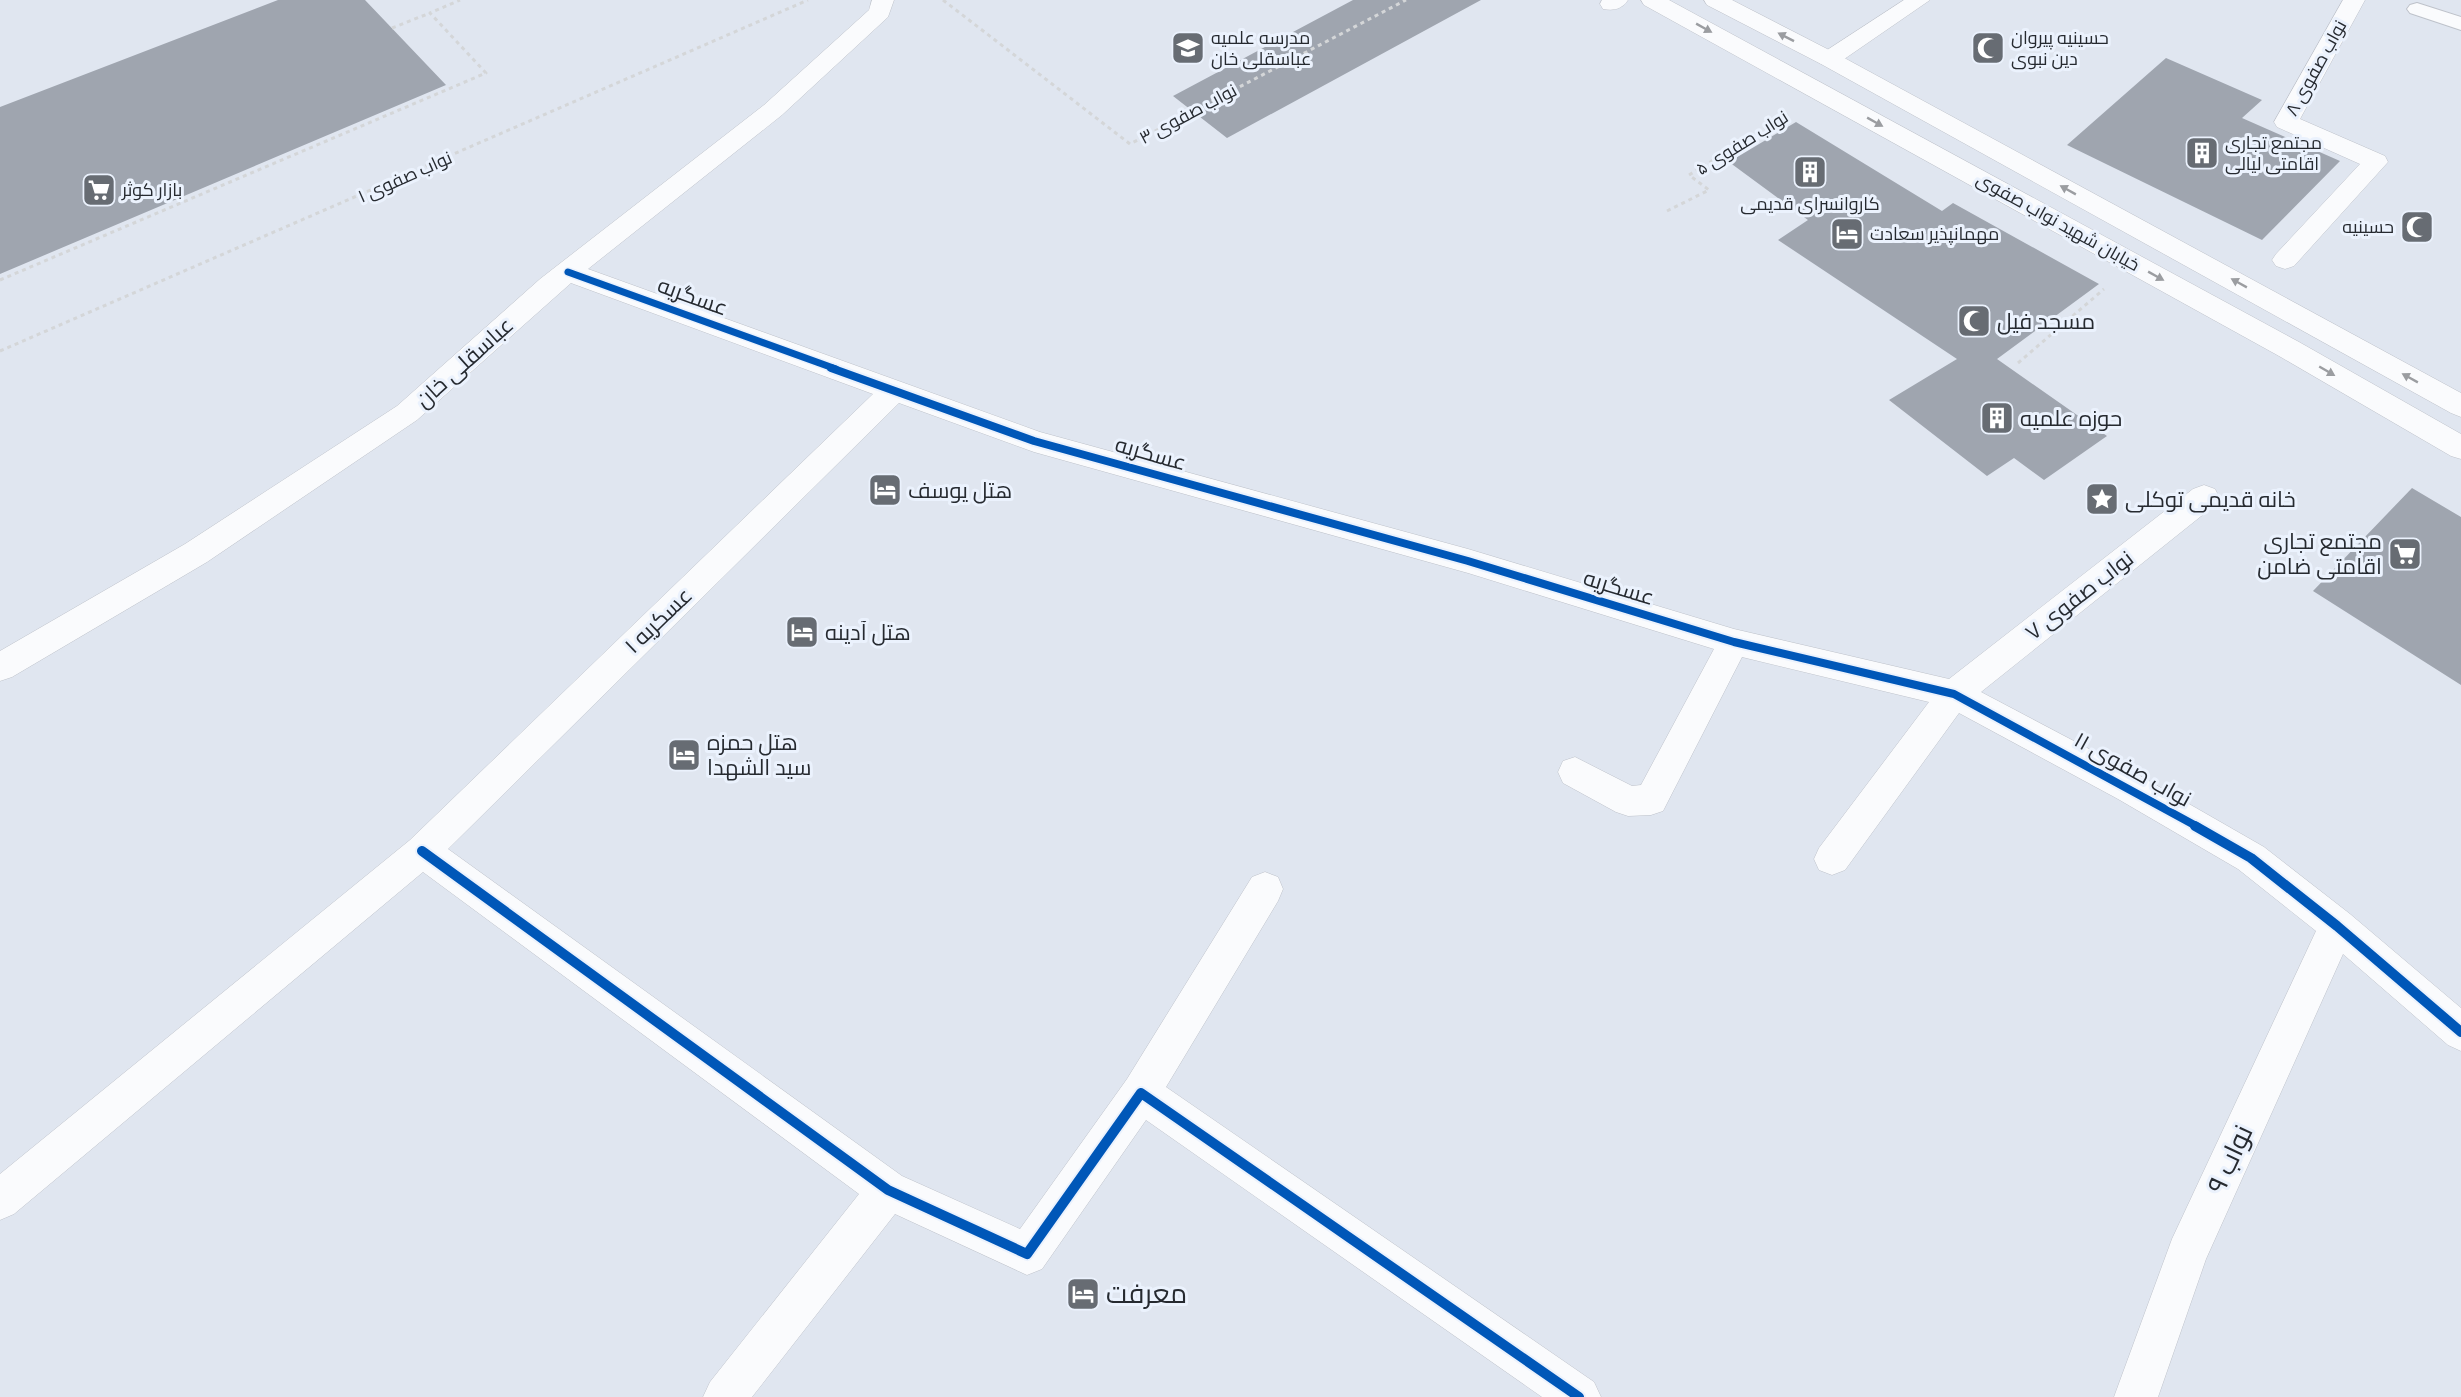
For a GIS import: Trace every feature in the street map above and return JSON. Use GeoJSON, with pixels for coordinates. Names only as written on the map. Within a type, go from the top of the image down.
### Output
{"type":"FeatureCollection","features":[{"type":"Feature","properties":{"kind":"street","name":"عباسقلی خان"},"geometry":{"type":"LineString","coordinates":[[0,667],[196,553],[407,413],[568,272],[773,110],[880,12],[884,0]]}},
{"type":"Feature","properties":{"kind":"street","name":"خیابان شهید نواب صفوی"},"geometry":{"type":"LineString","coordinates":[[1652,0],[2133,264],[2461,448]]}},
{"type":"Feature","properties":{"kind":"street","name":"خیابان شهید نواب صفوی"},"geometry":{"type":"LineString","coordinates":[[1716,0],[1829,59],[2461,406]]}},
{"type":"Feature","properties":{"kind":"street"},"geometry":{"type":"LineString","coordinates":[[1829,59],[1919,0]]}},
{"type":"Feature","properties":{"kind":"street","name":"نواب صفوی ۸"},"geometry":{"type":"LineString","coordinates":[[2285,260],[2376,162],[2286,122],[2354,0]]}},
{"type":"Feature","properties":{"kind":"street","name":"عسگریه"},"geometry":{"type":"LineString","coordinates":[[568,272],[1034,441],[1468,561],[1734,642]]}},
{"type":"Feature","properties":{"kind":"street","name":"عسکریه ۱"},"geometry":{"type":"LineString","coordinates":[[0,1200],[422,850],[894,390]]}},
{"type":"Feature","properties":{"kind":"street","name":"نواب صفوی ۷"},"geometry":{"type":"LineString","coordinates":[[1832,859],[1954,694],[2204,497]]}},
{"type":"Feature","properties":{"kind":"street"},"geometry":{"type":"LineString","coordinates":[[1575,772],[1628,801],[1651,800],[1734,642]]}},
{"type":"Feature","properties":{"kind":"street","name":"نواب صفوی ۱۱"},"geometry":{"type":"LineString","coordinates":[[1734,642],[1954,694],[2130,788],[2251,858],[2337,926],[2461,1032]]}},
{"type":"Feature","properties":{"kind":"street"},"geometry":{"type":"LineString","coordinates":[[422,850],[888,1190],[1027,1254],[1141,1093],[1265,889]]}},
{"type":"Feature","properties":{"kind":"street","name":"نواب ۹"},"geometry":{"type":"LineString","coordinates":[[2136,1397],[2187,1254],[2337,926]]}},
{"type":"Feature","properties":{"kind":"street"},"geometry":{"type":"LineString","coordinates":[[1141,1093],[1579,1397]]}},
{"type":"Feature","properties":{"kind":"street"},"geometry":{"type":"LineString","coordinates":[[725,1397],[888,1190]]}},
{"type":"Feature","properties":{"kind":"lane"},"geometry":{"type":"LineString","coordinates":[[2417,9],[2461,24]]}},
{"type":"Feature","properties":{"kind":"path"},"geometry":{"type":"LineString","coordinates":[[392,28],[460,0]]}},
{"type":"Feature","properties":{"kind":"path"},"geometry":{"type":"LineString","coordinates":[[0,280],[486,73],[430,13]]}},
{"type":"Feature","properties":{"kind":"path"},"geometry":{"type":"LineString","coordinates":[[2018,363],[2133,264]]}},
{"type":"Feature","properties":{"kind":"building","name":"بازار کوثر"},"geometry":{"type":"Polygon","coordinates":[[[278,0],[365,0],[446,85],[0,274],[0,107],[278,0]]]}},
{"type":"Feature","properties":{"kind":"building"},"geometry":{"type":"Polygon","coordinates":[[[1353,0],[1481,0],[1227,138],[1173,96],[1353,0]]]}},
{"type":"Feature","properties":{"kind":"building","name":"مجتمع تجاری اقامتی لیالی"},"geometry":{"type":"Polygon","coordinates":[[[2166,58],[2262,100],[2242,118],[2340,161],[2262,240],[2067,145],[2166,58]]]}},
{"type":"Feature","properties":{"kind":"building"},"geometry":{"type":"Polygon","coordinates":[[[1796,122],[1942,211],[1953,203],[2099,284],[1997,359],[2107,436],[2044,480],[2014,458],[1987,476],[1889,400],[1957,359],[1778,240],[1808,220],[1729,162],[1796,122]]]}},
{"type":"Feature","properties":{"kind":"building","name":"مجتمع تجاری اقامتی ضامن"},"geometry":{"type":"Polygon","coordinates":[[[2412,488],[2461,517],[2461,685],[2313,591],[2412,488]]]}},
{"type":"Feature","properties":{"kind":"cycle path"},"geometry":{"type":"LineString","coordinates":[[568,272],[1034,441],[1468,561],[1734,642],[1954,694],[2130,788],[2251,858],[2337,926],[2461,1032]]}},
{"type":"Feature","properties":{"kind":"cycle path"},"geometry":{"type":"LineString","coordinates":[[422,851],[888,1190],[1027,1254],[1141,1093],[1579,1397]]}},
{"type":"Feature","properties":{"kind":"place","name":"مدرسه علمیه عباسقلی خان"},"geometry":{"type":"Point","coordinates":[1188,48]}},
{"type":"Feature","properties":{"kind":"place","name":"حسینیه پیروان دین نبوی"},"geometry":{"type":"Point","coordinates":[1988,48]}},
{"type":"Feature","properties":{"kind":"place","name":"مجتمع تجاری اقامتی لیالی"},"geometry":{"type":"Point","coordinates":[2202,153]}},
{"type":"Feature","properties":{"kind":"place","name":"کاروانسرای قدیمی"},"geometry":{"type":"Point","coordinates":[1810,172]}},
{"type":"Feature","properties":{"kind":"place","name":"بازار کوثر"},"geometry":{"type":"Point","coordinates":[99,190]}},
{"type":"Feature","properties":{"kind":"place","name":"حسینیه"},"geometry":{"type":"Point","coordinates":[2417,227]}},
{"type":"Feature","properties":{"kind":"place","name":"مهمانپذیر سعادت"},"geometry":{"type":"Point","coordinates":[1847,234]}},
{"type":"Feature","properties":{"kind":"place","name":"مسجد فیل"},"geometry":{"type":"Point","coordinates":[1974,321]}},
{"type":"Feature","properties":{"kind":"place","name":"حوزه علمیه"},"geometry":{"type":"Point","coordinates":[1997,418]}},
{"type":"Feature","properties":{"kind":"place","name":"هتل یوسف"},"geometry":{"type":"Point","coordinates":[885,490]}},
{"type":"Feature","properties":{"kind":"place","name":"خانه قدیمی توکلی"},"geometry":{"type":"Point","coordinates":[2102,499]}},
{"type":"Feature","properties":{"kind":"place","name":"مجتمع تجاری اقامتی ضامن"},"geometry":{"type":"Point","coordinates":[2405,554]}},
{"type":"Feature","properties":{"kind":"place","name":"هتل آدینه"},"geometry":{"type":"Point","coordinates":[802,632]}},
{"type":"Feature","properties":{"kind":"place","name":"هتل حمزه سید الشهدا"},"geometry":{"type":"Point","coordinates":[684,755]}},
{"type":"Feature","properties":{"kind":"place","name":"معرفت"},"geometry":{"type":"Point","coordinates":[1083,1294]}}]}
